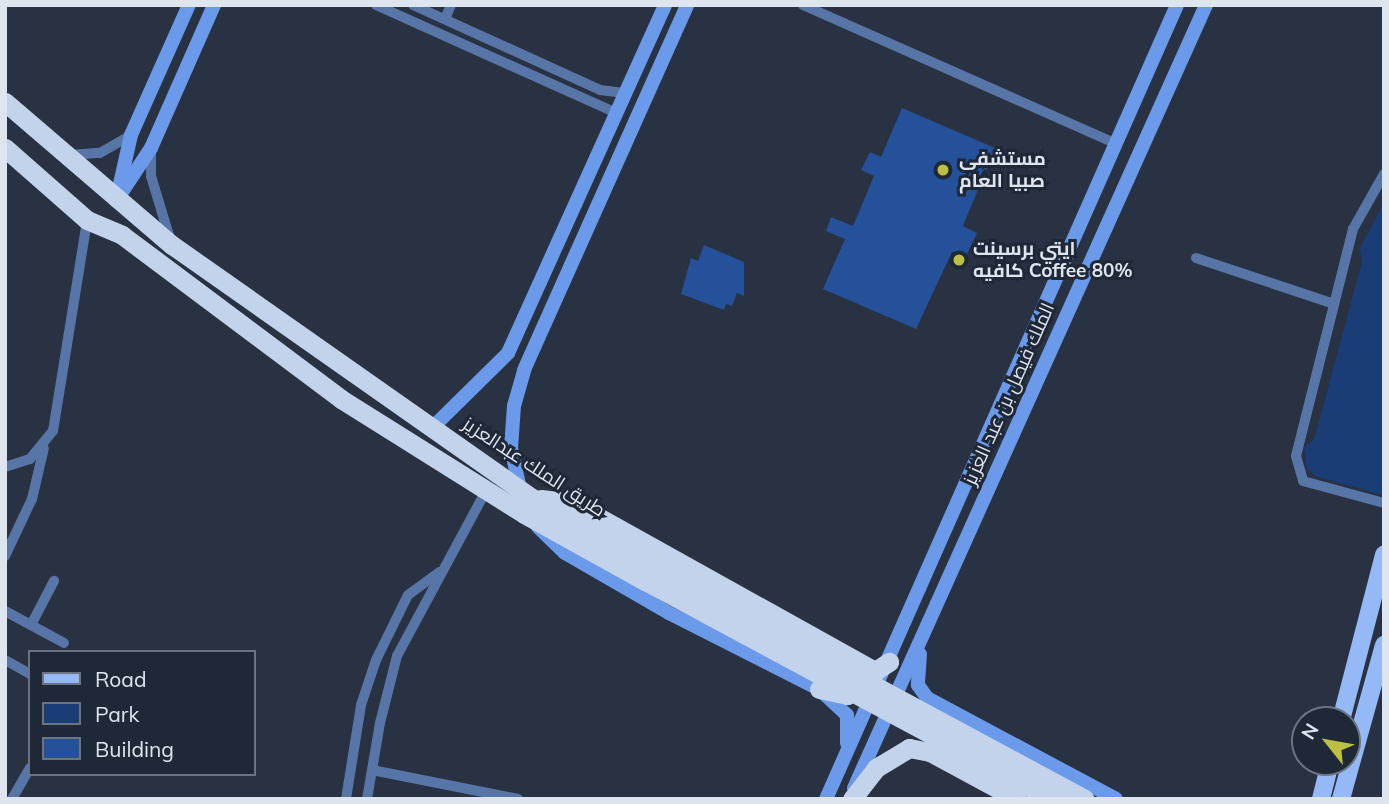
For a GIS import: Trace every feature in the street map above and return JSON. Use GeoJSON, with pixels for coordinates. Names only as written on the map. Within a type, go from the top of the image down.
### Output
{"type":"FeatureCollection","features":[{"type":"Feature","properties":{"kind":"highway","name":"طريق الملك عبدالعزيز"},"geometry":{"type":"LineString","coordinates":[[5,102],[116,201],[172,246],[432,428],[526,500],[649,574],[1052,799]]}},
{"type":"Feature","properties":{"kind":"highway","name":"طريق الملك عبدالعزيز"},"geometry":{"type":"LineString","coordinates":[[5,148],[87,220],[122,235],[341,399],[486,491],[526,500]]}},
{"type":"Feature","properties":{"kind":"highway"},"geometry":{"type":"LineString","coordinates":[[526,500],[573,503],[875,671],[889,662]]}},
{"type":"Feature","properties":{"kind":"highway","name":"طريق الملك عبدالعزيز"},"geometry":{"type":"LineString","coordinates":[[649,574],[1085,799]]}},
{"type":"Feature","properties":{"kind":"highway"},"geometry":{"type":"LineString","coordinates":[[819,689],[835,696],[852,691],[856,669],[841,653]]}},
{"type":"Feature","properties":{"kind":"highway"},"geometry":{"type":"LineString","coordinates":[[952,715],[933,711],[922,716],[917,739],[930,752],[1017,799]]}},
{"type":"Feature","properties":{"kind":"highway"},"geometry":{"type":"LineString","coordinates":[[850,799],[876,768],[893,755],[909,748],[930,752]]}},
{"type":"Feature","properties":{"kind":"main road"},"geometry":{"type":"LineString","coordinates":[[1345,706],[1384,555]]}},
{"type":"Feature","properties":{"kind":"main road"},"geometry":{"type":"LineString","coordinates":[[1341,799],[1384,645]]}},
{"type":"Feature","properties":{"kind":"main road"},"geometry":{"type":"LineString","coordinates":[[1321,799],[1327,776]]}},
{"type":"Feature","properties":{"kind":"street"},"geometry":{"type":"LineString","coordinates":[[116,201],[131,135],[190,5]]}},
{"type":"Feature","properties":{"kind":"street"},"geometry":{"type":"LineString","coordinates":[[116,201],[151,148],[214,5]]}},
{"type":"Feature","properties":{"kind":"street"},"geometry":{"type":"LineString","coordinates":[[376,5],[617,113]]}},
{"type":"Feature","properties":{"kind":"street"},"geometry":{"type":"LineString","coordinates":[[412,5],[434,10],[444,19],[600,89],[626,93]]}},
{"type":"Feature","properties":{"kind":"street"},"geometry":{"type":"LineString","coordinates":[[444,19],[452,5]]}},
{"type":"Feature","properties":{"kind":"street"},"geometry":{"type":"LineString","coordinates":[[432,428],[508,353],[665,5]]}},
{"type":"Feature","properties":{"kind":"street"},"geometry":{"type":"LineString","coordinates":[[687,5],[524,370],[514,406],[511,448],[526,500],[565,553],[669,613],[819,689],[847,715],[850,732],[838,775]]}},
{"type":"Feature","properties":{"kind":"street"},"geometry":{"type":"LineString","coordinates":[[803,5],[1114,144]]}},
{"type":"Feature","properties":{"kind":"street","name":"الملك فيصل بن عبد العزيز"},"geometry":{"type":"LineString","coordinates":[[826,799],[889,662],[1177,5]]}},
{"type":"Feature","properties":{"kind":"street","name":"الملك فيصل بن عبد العزيز"},"geometry":{"type":"LineString","coordinates":[[850,799],[1206,5]]}},
{"type":"Feature","properties":{"kind":"street"},"geometry":{"type":"LineString","coordinates":[[64,155],[100,153],[131,135]]}},
{"type":"Feature","properties":{"kind":"street"},"geometry":{"type":"LineString","coordinates":[[151,148],[150,176],[172,246]]}},
{"type":"Feature","properties":{"kind":"street"},"geometry":{"type":"LineString","coordinates":[[1384,174],[1353,229],[1298,439],[1298,467],[1303,481],[1384,503]]}},
{"type":"Feature","properties":{"kind":"street"},"geometry":{"type":"LineString","coordinates":[[5,556],[32,499],[44,448],[53,431],[87,220]]}},
{"type":"Feature","properties":{"kind":"street"},"geometry":{"type":"LineString","coordinates":[[1196,258],[1334,304]]}},
{"type":"Feature","properties":{"kind":"street"},"geometry":{"type":"LineString","coordinates":[[5,467],[30,459],[44,448]]}},
{"type":"Feature","properties":{"kind":"street"},"geometry":{"type":"LineString","coordinates":[[367,799],[397,656],[486,491]]}},
{"type":"Feature","properties":{"kind":"street"},"geometry":{"type":"LineString","coordinates":[[346,799],[361,705],[376,660],[408,595],[443,570]]}},
{"type":"Feature","properties":{"kind":"street"},"geometry":{"type":"LineString","coordinates":[[32,625],[54,580]]}},
{"type":"Feature","properties":{"kind":"street"},"geometry":{"type":"LineString","coordinates":[[5,611],[64,643]]}},
{"type":"Feature","properties":{"kind":"street"},"geometry":{"type":"LineString","coordinates":[[924,632],[918,685],[927,698],[952,715],[1116,799]]}},
{"type":"Feature","properties":{"kind":"street"},"geometry":{"type":"LineString","coordinates":[[5,660],[28,673]]}},
{"type":"Feature","properties":{"kind":"street"},"geometry":{"type":"LineString","coordinates":[[372,770],[518,799]]}},
{"type":"Feature","properties":{"kind":"street"},"geometry":{"type":"LineString","coordinates":[[12,799],[28,771]]}},
{"type":"Feature","properties":{"kind":"green space"},"geometry":{"type":"Polygon","coordinates":[[[1384,203],[1383,495],[1315,476],[1307,468],[1304,447],[1314,440],[1362,262],[1360,248],[1384,203]]]}},
{"type":"Feature","properties":{"kind":"building"},"geometry":{"type":"Polygon","coordinates":[[[902,108],[995,148],[963,226],[977,233],[965,258],[952,252],[916,329],[823,289],[845,239],[826,231],[831,217],[853,226],[874,176],[861,170],[870,152],[881,157],[902,108]]]}},
{"type":"Feature","properties":{"kind":"building"},"geometry":{"type":"Polygon","coordinates":[[[704,245],[744,262],[744,296],[737,293],[732,306],[726,304],[724,310],[681,294],[691,258],[698,261],[704,245]]]}},
{"type":"Feature","properties":{"kind":"place","name":"مستشفى صبيا العام"},"geometry":{"type":"Point","coordinates":[943,170]}},
{"type":"Feature","properties":{"kind":"place","name":"ايتي برسينت كافيه Coffee 80%"},"geometry":{"type":"Point","coordinates":[959,260]}}]}
